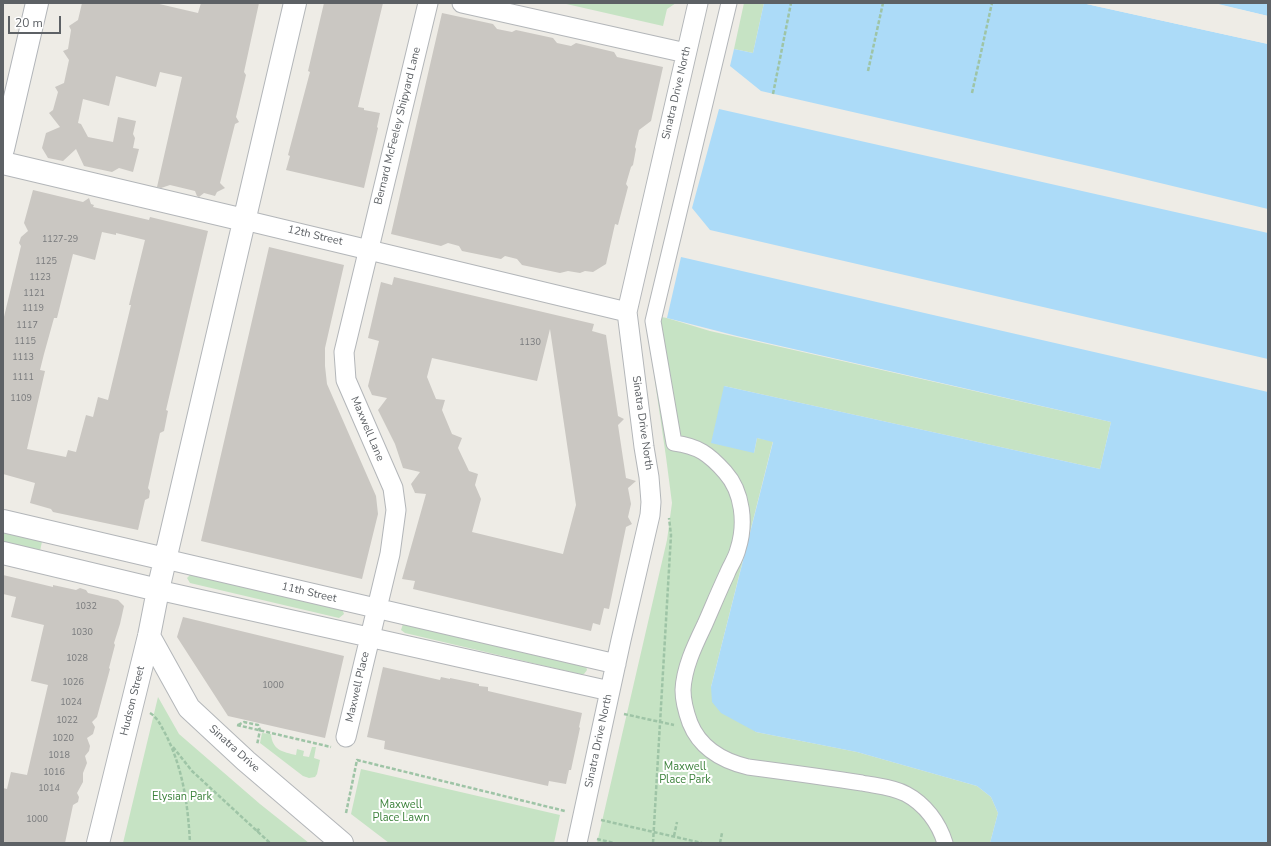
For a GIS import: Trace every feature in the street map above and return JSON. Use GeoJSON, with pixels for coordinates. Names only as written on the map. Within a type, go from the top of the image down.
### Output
{"type":"FeatureCollection","features":[{"type":"Feature","properties":{"kind":"street"},"geometry":{"type":"LineString","coordinates":[[3,149],[37,3]]}},
{"type":"Feature","properties":{"kind":"street","name":"Hudson Street"},"geometry":{"type":"LineString","coordinates":[[98,843],[149,636],[158,590],[295,3]]}},
{"type":"Feature","properties":{"kind":"street","name":"Bernard McFeeley Shipyard Lane"},"geometry":{"type":"LineString","coordinates":[[368,249],[428,3]]}},
{"type":"Feature","properties":{"kind":"street"},"geometry":{"type":"LineString","coordinates":[[462,3],[686,53]]}},
{"type":"Feature","properties":{"kind":"street","name":"Sinatra Drive North"},"geometry":{"type":"LineString","coordinates":[[586,841],[610,691],[650,515],[651,502],[649,477],[627,312],[698,3]]}},
{"type":"Feature","properties":{"kind":"street"},"geometry":{"type":"LineString","coordinates":[[729,3],[653,321],[668,444],[688,445],[703,450],[716,462],[729,476],[739,495],[743,518],[738,549],[690,656],[685,679],[684,702],[692,729],[705,746],[713,753],[735,764],[748,767],[869,784],[890,788],[906,794],[931,815],[945,843]]}},
{"type":"Feature","properties":{"kind":"street","name":"12th Street"},"geometry":{"type":"LineString","coordinates":[[3,163],[627,312]]}},
{"type":"Feature","properties":{"kind":"street","name":"Maxwell Lane"},"geometry":{"type":"LineString","coordinates":[[368,249],[344,352],[346,380],[393,488],[396,510],[390,554],[370,637]]}},
{"type":"Feature","properties":{"kind":"street","name":"11th Street"},"geometry":{"type":"LineString","coordinates":[[3,521],[616,664]]}},
{"type":"Feature","properties":{"kind":"street"},"geometry":{"type":"LineString","coordinates":[[3,553],[158,590],[610,691]]}},
{"type":"Feature","properties":{"kind":"street","name":"Sinatra Drive"},"geometry":{"type":"LineString","coordinates":[[149,636],[189,708],[246,761],[342,843]]}},
{"type":"Feature","properties":{"kind":"street","name":"Maxwell Place"},"geometry":{"type":"LineString","coordinates":[[346,738],[370,637]]}},
{"type":"Feature","properties":{"kind":"path"},"geometry":{"type":"LineString","coordinates":[[773,94],[791,3]]}},
{"type":"Feature","properties":{"kind":"path"},"geometry":{"type":"LineString","coordinates":[[868,71],[883,3]]}},
{"type":"Feature","properties":{"kind":"path"},"geometry":{"type":"LineString","coordinates":[[972,93],[992,3]]}},
{"type":"Feature","properties":{"kind":"path"},"geometry":{"type":"LineString","coordinates":[[653,843],[671,535],[669,516]]}},
{"type":"Feature","properties":{"kind":"path"},"geometry":{"type":"LineString","coordinates":[[149,712],[158,719],[182,774],[186,798],[190,843]]}},
{"type":"Feature","properties":{"kind":"path"},"geometry":{"type":"LineString","coordinates":[[624,714],[692,729]]}},
{"type":"Feature","properties":{"kind":"path"},"geometry":{"type":"LineString","coordinates":[[232,724],[328,746]]}},
{"type":"Feature","properties":{"kind":"path"},"geometry":{"type":"LineString","coordinates":[[257,745],[260,730]]}},
{"type":"Feature","properties":{"kind":"path"},"geometry":{"type":"LineString","coordinates":[[170,744],[192,771],[270,843]]}},
{"type":"Feature","properties":{"kind":"path"},"geometry":{"type":"LineString","coordinates":[[346,813],[357,760],[565,812]]}},
{"type":"Feature","properties":{"kind":"path"},"geometry":{"type":"LineString","coordinates":[[599,820],[702,843]]}},
{"type":"Feature","properties":{"kind":"path"},"geometry":{"type":"LineString","coordinates":[[674,836],[677,822]]}},
{"type":"Feature","properties":{"kind":"path"},"geometry":{"type":"LineString","coordinates":[[257,832],[260,827]]}},
{"type":"Feature","properties":{"kind":"path"},"geometry":{"type":"LineString","coordinates":[[720,843],[722,833]]}},
{"type":"Feature","properties":{"kind":"path"},"geometry":{"type":"LineString","coordinates":[[586,841],[614,843]]}},
{"type":"Feature","properties":{"kind":"green space"},"geometry":{"type":"Polygon","coordinates":[[[562,3],[676,3],[667,9],[663,26],[562,3]]]}},
{"type":"Feature","properties":{"kind":"green space"},"geometry":{"type":"Polygon","coordinates":[[[744,3],[764,3],[753,53],[734,49],[744,3]]]}},
{"type":"Feature","properties":{"kind":"green space","name":"Maxwell Place Park"},"geometry":{"type":"Polygon","coordinates":[[[649,315],[667,318],[710,331],[1111,422],[1100,469],[724,386],[754,453],[757,438],[773,441],[711,687],[756,732],[857,752],[977,786],[991,797],[998,813],[990,843],[597,843],[667,540],[672,503],[651,354],[648,326],[649,315]]]}},
{"type":"Feature","properties":{"kind":"green space"},"geometry":{"type":"Polygon","coordinates":[[[3,529],[43,537],[40,551],[3,543],[3,529]]]}},
{"type":"Feature","properties":{"kind":"green space"},"geometry":{"type":"Polygon","coordinates":[[[191,574],[342,609],[344,614],[339,618],[190,583],[187,578],[191,574]]]}},
{"type":"Feature","properties":{"kind":"green space"},"geometry":{"type":"Polygon","coordinates":[[[403,624],[586,666],[587,670],[584,674],[579,674],[405,633],[401,630],[403,624]]]}},
{"type":"Feature","properties":{"kind":"green space","name":"Elysian Park"},"geometry":{"type":"Polygon","coordinates":[[[158,697],[179,734],[260,804],[309,843],[123,843],[158,697]]]}},
{"type":"Feature","properties":{"kind":"green space"},"geometry":{"type":"Polygon","coordinates":[[[262,733],[271,734],[276,747],[291,754],[296,755],[297,749],[304,751],[303,756],[309,757],[312,747],[316,747],[314,758],[320,760],[315,777],[309,778],[303,776],[260,743],[262,733]]]}},
{"type":"Feature","properties":{"kind":"green space","name":"Maxwell Place Lawn"},"geometry":{"type":"Polygon","coordinates":[[[361,769],[560,815],[554,843],[389,843],[351,814],[361,769]]]}},
{"type":"Feature","properties":{"kind":"water"},"geometry":{"type":"Polygon","coordinates":[[[764,3],[1082,3],[1268,44],[1268,209],[1106,170],[761,91],[730,66],[734,49],[753,53],[764,3]]]}},
{"type":"Feature","properties":{"kind":"water"},"geometry":{"type":"Polygon","coordinates":[[[1214,3],[1268,3],[1268,16],[1214,3]]]}},
{"type":"Feature","properties":{"kind":"water"},"geometry":{"type":"Polygon","coordinates":[[[719,109],[1268,233],[1268,359],[710,230],[692,208],[719,109]]]}},
{"type":"Feature","properties":{"kind":"water"},"geometry":{"type":"Polygon","coordinates":[[[681,257],[1268,392],[1268,843],[990,843],[998,813],[991,797],[977,786],[857,752],[756,732],[721,713],[712,702],[711,687],[773,442],[757,438],[754,453],[711,443],[724,386],[1100,469],[1111,422],[737,336],[667,318],[681,257]]]}},
{"type":"Feature","properties":{"kind":"pier"},"geometry":{"type":"Polygon","coordinates":[[[1082,3],[1090,3],[1268,42],[1268,44],[1082,3]]]}},
{"type":"Feature","properties":{"kind":"pier"},"geometry":{"type":"Polygon","coordinates":[[[1212,3],[1268,16],[1268,18],[1214,5],[1212,3]]]}},
{"type":"Feature","properties":{"kind":"building"},"geometry":{"type":"Polygon","coordinates":[[[82,3],[155,3],[198,13],[201,3],[259,3],[244,72],[246,75],[236,117],[239,122],[235,124],[220,183],[225,188],[217,192],[215,196],[204,193],[199,197],[195,191],[170,185],[161,188],[157,187],[182,77],[160,72],[156,87],[116,76],[109,106],[83,99],[78,123],[81,124],[88,137],[113,142],[118,117],[136,121],[133,134],[135,138],[133,148],[139,149],[133,172],[119,168],[112,172],[84,166],[76,149],[63,161],[48,158],[42,148],[46,133],[60,127],[49,113],[53,110],[58,92],[55,87],[64,83],[69,60],[63,51],[68,49],[71,30],[69,26],[78,20],[82,3]]]}},
{"type":"Feature","properties":{"kind":"building"},"geometry":{"type":"Polygon","coordinates":[[[324,3],[383,3],[358,107],[364,108],[364,110],[380,113],[364,188],[286,170],[290,156],[288,155],[310,72],[308,71],[324,3]]]}},
{"type":"Feature","properties":{"kind":"building"},"geometry":{"type":"Polygon","coordinates":[[[442,13],[493,24],[497,29],[512,32],[516,30],[553,38],[557,43],[571,46],[576,43],[614,52],[617,57],[663,67],[651,121],[639,130],[633,165],[626,184],[628,187],[618,225],[615,224],[606,264],[593,272],[585,271],[580,273],[568,271],[560,273],[522,265],[517,259],[505,256],[501,259],[462,251],[459,246],[448,243],[441,246],[391,234],[442,13]]]}},
{"type":"Feature","properties":{"kind":"building"},"geometry":{"type":"Polygon","coordinates":[[[33,190],[83,202],[89,198],[91,204],[94,205],[93,207],[149,220],[150,217],[208,231],[166,410],[168,411],[164,431],[160,433],[148,488],[150,491],[149,498],[145,500],[138,530],[53,512],[51,509],[30,503],[35,483],[3,474],[3,321],[21,246],[19,243],[21,237],[28,231],[24,223],[33,190]],[[102,232],[95,260],[73,254],[57,318],[54,318],[40,370],[45,371],[27,449],[66,457],[68,450],[76,452],[86,415],[93,417],[98,397],[108,400],[145,240],[116,233],[116,235],[102,232]]]}},
{"type":"Feature","properties":{"kind":"building"},"geometry":{"type":"Polygon","coordinates":[[[269,247],[344,265],[325,348],[325,366],[327,384],[376,496],[378,514],[362,579],[201,541],[269,247]]]}},
{"type":"Feature","properties":{"kind":"building"},"geometry":{"type":"Polygon","coordinates":[[[394,277],[594,324],[592,331],[606,335],[618,416],[624,419],[618,425],[626,478],[636,481],[628,488],[631,504],[628,517],[632,524],[626,527],[609,609],[604,608],[600,625],[593,623],[591,631],[413,589],[415,581],[402,579],[426,494],[415,493],[411,484],[420,472],[403,468],[395,444],[378,410],[387,398],[372,395],[368,386],[379,341],[368,338],[381,282],[392,285],[394,277]],[[550,329],[537,381],[432,358],[427,377],[436,399],[445,400],[442,410],[452,434],[462,438],[458,448],[469,471],[478,474],[475,485],[481,499],[472,532],[563,554],[576,505],[550,329]]]}},
{"type":"Feature","properties":{"kind":"building"},"geometry":{"type":"Polygon","coordinates":[[[3,575],[53,587],[53,585],[76,590],[80,588],[86,590],[88,593],[118,600],[124,606],[114,643],[115,645],[110,669],[97,717],[92,722],[95,727],[93,734],[87,738],[90,746],[89,751],[85,756],[87,763],[83,773],[83,782],[77,793],[79,797],[78,802],[73,805],[65,843],[3,843],[3,788],[7,789],[11,772],[27,775],[48,685],[31,681],[44,625],[11,617],[16,597],[3,594],[3,575]]]}},
{"type":"Feature","properties":{"kind":"building"},"geometry":{"type":"Polygon","coordinates":[[[183,617],[344,656],[325,738],[228,716],[177,637],[183,617]]]}},
{"type":"Feature","properties":{"kind":"building"},"geometry":{"type":"Polygon","coordinates":[[[383,667],[440,680],[441,677],[479,684],[479,686],[488,687],[488,691],[582,713],[571,770],[569,770],[566,784],[549,781],[548,786],[384,749],[385,741],[367,737],[383,667]]]}}]}
